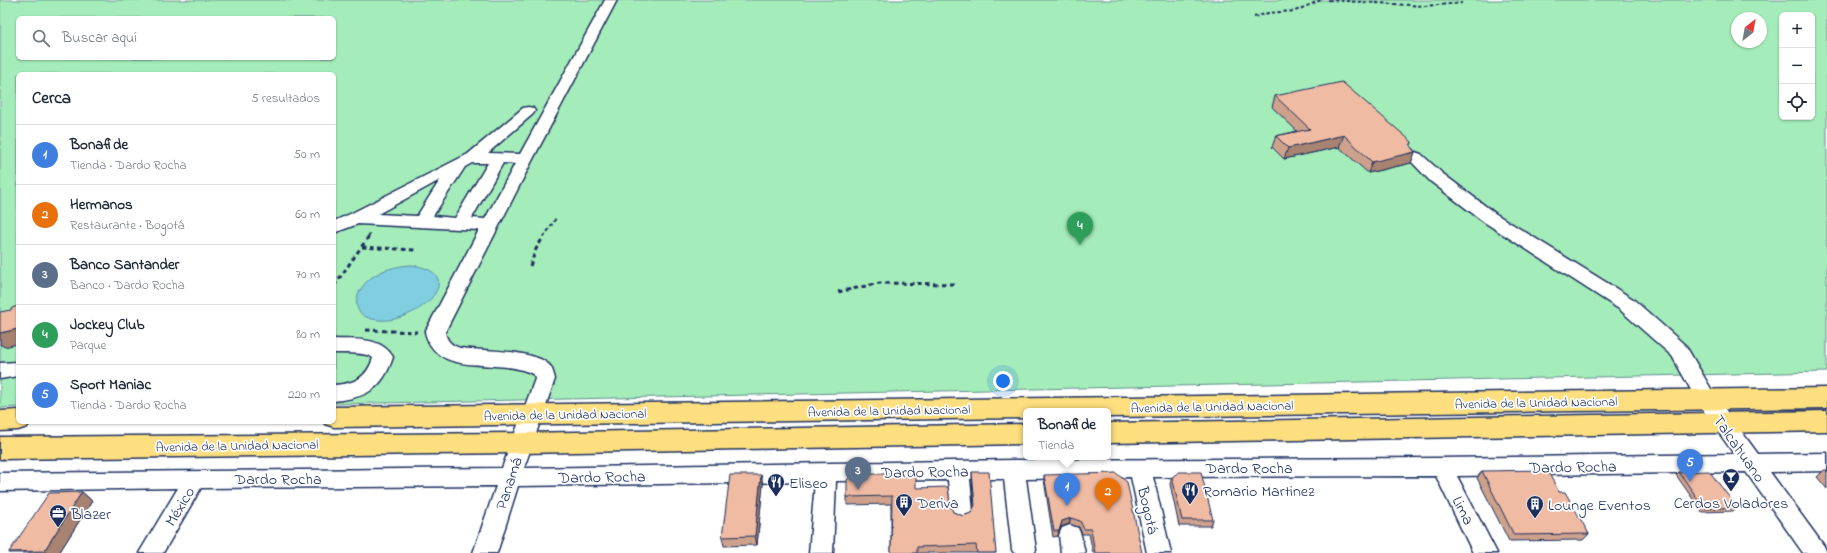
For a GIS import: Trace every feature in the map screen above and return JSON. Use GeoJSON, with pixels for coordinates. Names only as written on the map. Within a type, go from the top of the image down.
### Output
{"type":"FeatureCollection","features":[{"type":"Feature","properties":{"kind":"main road","name":"Avenida de la Unidad Nacional"},"geometry":{"type":"LineString","coordinates":[[1036,408],[1827,398]]}},
{"type":"Feature","properties":{"kind":"main road","name":"Avenida de la Unidad Nacional"},"geometry":{"type":"LineString","coordinates":[[336,417],[1023,408]]}},
{"type":"Feature","properties":{"kind":"main road"},"geometry":{"type":"LineString","coordinates":[[0,420],[16,420]]}},
{"type":"Feature","properties":{"kind":"main road","name":"Avenida de la Unidad Nacional"},"geometry":{"type":"LineString","coordinates":[[1111,433],[1827,421]]}},
{"type":"Feature","properties":{"kind":"main road","name":"Avenida de la Unidad Nacional"},"geometry":{"type":"LineString","coordinates":[[0,448],[521,443],[1023,434]]}},
{"type":"Feature","properties":{"kind":"street"},"geometry":{"type":"LineString","coordinates":[[435,332],[490,225],[611,0]]}},
{"type":"Feature","properties":{"kind":"street"},"geometry":{"type":"LineString","coordinates":[[336,226],[356,218],[466,161],[528,111]]}},
{"type":"Feature","properties":{"kind":"street","name":"Talcahuano"},"geometry":{"type":"LineString","coordinates":[[1415,157],[1436,177],[1490,218],[1608,291],[1631,308],[1679,351],[1707,400],[1751,464],[1816,553]]}},
{"type":"Feature","properties":{"kind":"street"},"geometry":{"type":"LineString","coordinates":[[466,161],[498,159],[525,160]]}},
{"type":"Feature","properties":{"kind":"street"},"geometry":{"type":"LineString","coordinates":[[460,224],[498,159]]}},
{"type":"Feature","properties":{"kind":"street"},"geometry":{"type":"LineString","coordinates":[[421,222],[466,161]]}},
{"type":"Feature","properties":{"kind":"street"},"geometry":{"type":"LineString","coordinates":[[356,218],[490,225]]}},
{"type":"Feature","properties":{"kind":"street","name":"Panamá"},"geometry":{"type":"LineString","coordinates":[[435,332],[438,344],[450,353],[469,357],[517,360],[531,363],[543,371],[545,379],[521,443],[485,553]]}},
{"type":"Feature","properties":{"kind":"street"},"geometry":{"type":"LineString","coordinates":[[336,346],[364,347],[376,350],[383,357],[381,367],[375,378],[352,392],[336,393]]}},
{"type":"Feature","properties":{"kind":"street"},"geometry":{"type":"LineString","coordinates":[[0,371],[16,369]]}},
{"type":"Feature","properties":{"kind":"street","name":"Dardo Rocha"},"geometry":{"type":"LineString","coordinates":[[0,482],[510,477],[958,470],[1013,470],[1062,473],[1140,468],[1442,467],[1827,462]]}},
{"type":"Feature","properties":{"kind":"street","name":"Lima"},"geometry":{"type":"LineString","coordinates":[[1442,467],[1485,553]]}},
{"type":"Feature","properties":{"kind":"street","name":"Bogotá"},"geometry":{"type":"LineString","coordinates":[[1140,468],[1159,553]]}},
{"type":"Feature","properties":{"kind":"street"},"geometry":{"type":"LineString","coordinates":[[958,470],[962,512]]}},
{"type":"Feature","properties":{"kind":"street"},"geometry":{"type":"LineString","coordinates":[[1013,470],[1017,487],[1024,550]]}},
{"type":"Feature","properties":{"kind":"street"},"geometry":{"type":"LineString","coordinates":[[821,553],[826,473]]}},
{"type":"Feature","properties":{"kind":"street","name":"México"},"geometry":{"type":"LineString","coordinates":[[150,553],[195,479]]}},
{"type":"Feature","properties":{"kind":"path"},"geometry":{"type":"LineString","coordinates":[[1254,17],[1266,12],[1285,13],[1298,11],[1321,0]]}},
{"type":"Feature","properties":{"kind":"path"},"geometry":{"type":"LineString","coordinates":[[1328,0],[1438,6],[1462,2],[1459,0]]}},
{"type":"Feature","properties":{"kind":"path"},"geometry":{"type":"LineString","coordinates":[[530,266],[536,249],[556,218]]}},
{"type":"Feature","properties":{"kind":"path"},"geometry":{"type":"LineString","coordinates":[[336,283],[381,220]]}},
{"type":"Feature","properties":{"kind":"path"},"geometry":{"type":"LineString","coordinates":[[362,247],[416,250]]}},
{"type":"Feature","properties":{"kind":"path"},"geometry":{"type":"LineString","coordinates":[[838,292],[880,284],[955,284]]}},
{"type":"Feature","properties":{"kind":"path"},"geometry":{"type":"LineString","coordinates":[[365,330],[435,332]]}},
{"type":"Feature","properties":{"kind":"green space"},"geometry":{"type":"Polygon","coordinates":[[[0,0],[1827,0],[1827,372],[336,404],[336,72],[16,72],[16,407],[0,408],[0,0]]]}},
{"type":"Feature","properties":{"kind":"water"},"geometry":{"type":"Polygon","coordinates":[[[411,265],[429,270],[437,278],[438,287],[432,297],[422,306],[409,314],[393,319],[378,320],[368,318],[362,314],[356,303],[357,297],[360,290],[371,278],[385,270],[411,265]]]}},
{"type":"Feature","properties":{"kind":"building"},"geometry":{"type":"Polygon","coordinates":[[[1342,82],[1412,142],[1410,146],[1415,152],[1372,162],[1344,135],[1288,148],[1276,136],[1310,129],[1275,96],[1342,82]]]}},
{"type":"Feature","properties":{"kind":"building"},"geometry":{"type":"Polygon","coordinates":[[[16,307],[16,329],[0,333],[0,312],[11,310],[16,307]]]}},
{"type":"Feature","properties":{"kind":"building","name":"Lounge Eventos"},"geometry":{"type":"Polygon","coordinates":[[[1547,470],[1559,492],[1565,492],[1589,534],[1514,535],[1482,471],[1547,470]]]}},
{"type":"Feature","properties":{"kind":"building"},"geometry":{"type":"Polygon","coordinates":[[[1709,471],[1737,507],[1705,509],[1679,472],[1709,471]]]}},
{"type":"Feature","properties":{"kind":"building"},"geometry":{"type":"Polygon","coordinates":[[[972,472],[989,472],[996,553],[977,553],[976,545],[917,547],[917,553],[891,553],[892,496],[847,497],[847,480],[853,474],[916,474],[916,488],[948,487],[950,504],[953,512],[963,516],[971,513],[975,505],[972,472]]]}},
{"type":"Feature","properties":{"kind":"building","name":"Romario Martinez"},"geometry":{"type":"Polygon","coordinates":[[[1179,472],[1201,472],[1213,520],[1182,520],[1172,477],[1179,472]]]}},
{"type":"Feature","properties":{"kind":"building"},"geometry":{"type":"Polygon","coordinates":[[[1116,473],[1127,482],[1142,553],[1095,553],[1091,529],[1084,529],[1080,521],[1071,518],[1062,521],[1059,531],[1054,531],[1044,475],[1116,473]]]}},
{"type":"Feature","properties":{"kind":"building"},"geometry":{"type":"Polygon","coordinates":[[[730,475],[761,475],[755,536],[722,537],[730,475]]]}},
{"type":"Feature","properties":{"kind":"building"},"geometry":{"type":"Polygon","coordinates":[[[82,492],[44,551],[9,552],[49,493],[82,492]]]}},
{"type":"Feature","properties":{"kind":"place","name":"Jockey Club"},"geometry":{"type":"Point","coordinates":[1080,245]}},
{"type":"Feature","properties":{"kind":"place","name":"Sport Maniac"},"geometry":{"type":"Point","coordinates":[1690,482]}},
{"type":"Feature","properties":{"kind":"place","name":"Banco Santander"},"geometry":{"type":"Point","coordinates":[858,490]}},
{"type":"Feature","properties":{"kind":"place","name":"Cerdos Voladores"},"geometry":{"type":"Point","coordinates":[1731,492]}},
{"type":"Feature","properties":{"kind":"place","name":"Eliseo"},"geometry":{"type":"Point","coordinates":[776,497]}},
{"type":"Feature","properties":{"kind":"place","name":"Romario Martinez"},"geometry":{"type":"Point","coordinates":[1190,505]}},
{"type":"Feature","properties":{"kind":"place","name":"Bonafide"},"geometry":{"type":"Point","coordinates":[1067,506]}},
{"type":"Feature","properties":{"kind":"place","name":"Hermanos"},"geometry":{"type":"Point","coordinates":[1108,511]}},
{"type":"Feature","properties":{"kind":"place","name":"Deriva"},"geometry":{"type":"Point","coordinates":[904,517]}},
{"type":"Feature","properties":{"kind":"place","name":"Lounge Eventos"},"geometry":{"type":"Point","coordinates":[1535,519]}},
{"type":"Feature","properties":{"kind":"place","name":"Blazer"},"geometry":{"type":"Point","coordinates":[58,528]}}]}
